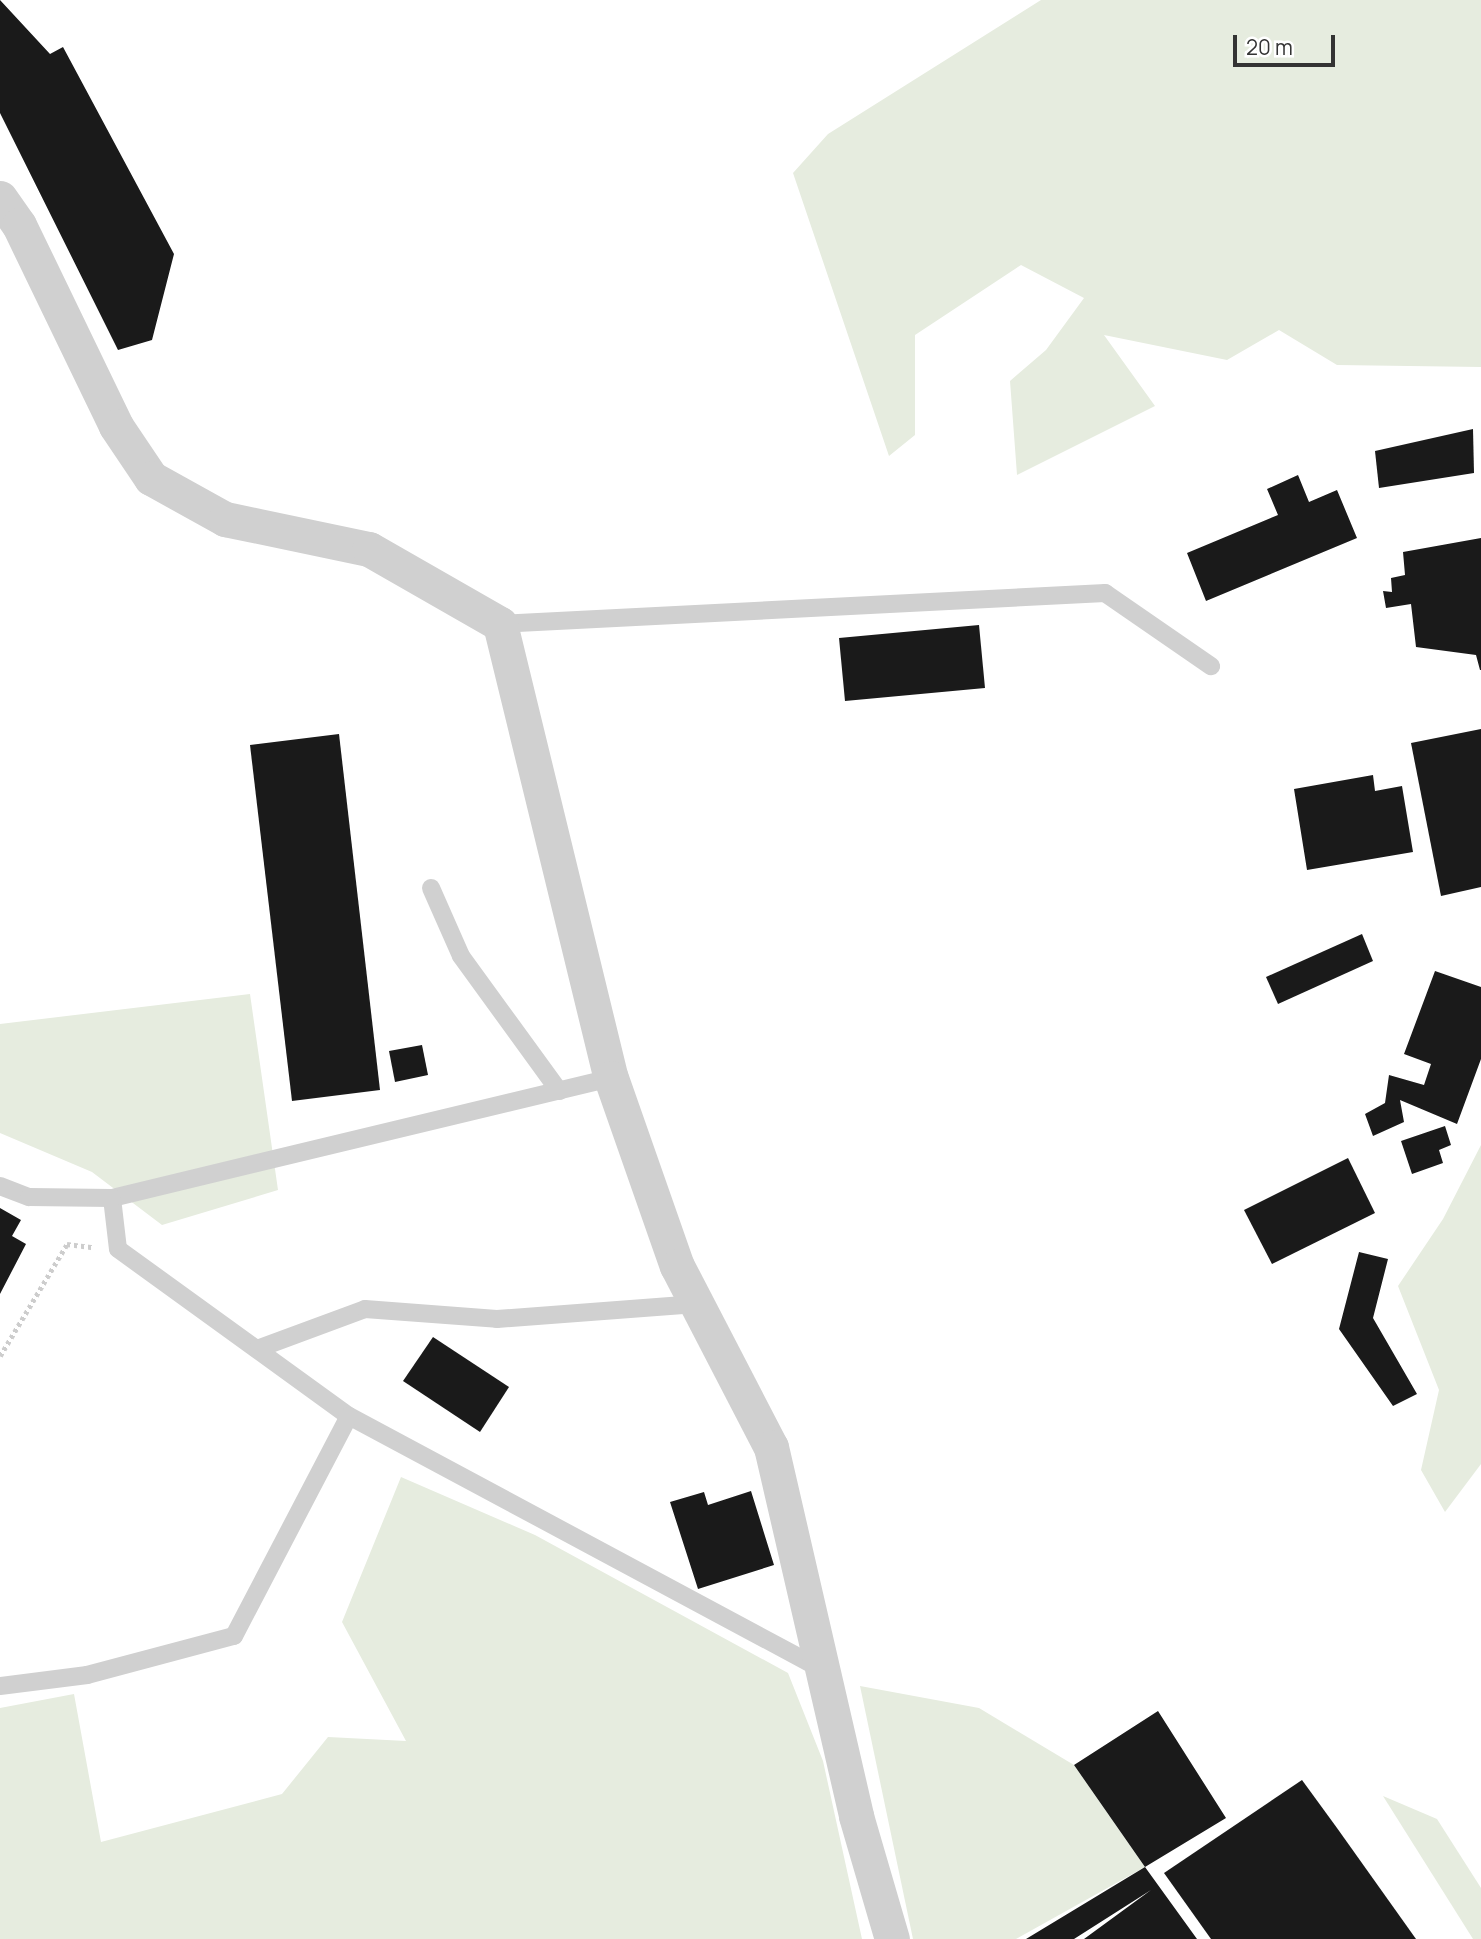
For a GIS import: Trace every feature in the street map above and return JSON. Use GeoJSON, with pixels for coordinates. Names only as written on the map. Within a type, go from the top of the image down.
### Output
{"type":"FeatureCollection","features":[{"type":"Feature","properties":{"kind":"street"},"geometry":{"type":"LineString","coordinates":[[0,198],[19,225],[116,426],[151,478],[225,519],[369,549],[500,624],[611,1078],[677,1266],[771,1447],[825,1671],[856,1816],[892,1939]]}},
{"type":"Feature","properties":{"kind":"lane"},"geometry":{"type":"LineString","coordinates":[[500,624],[1105,593],[1211,666]]}},
{"type":"Feature","properties":{"kind":"lane"},"geometry":{"type":"LineString","coordinates":[[430,888],[461,956],[559,1091]]}},
{"type":"Feature","properties":{"kind":"lane"},"geometry":{"type":"LineString","coordinates":[[0,1186],[29,1197],[112,1198],[611,1078]]}},
{"type":"Feature","properties":{"kind":"lane"},"geometry":{"type":"LineString","coordinates":[[112,1198],[118,1249],[349,1416],[825,1671]]}},
{"type":"Feature","properties":{"kind":"lane"},"geometry":{"type":"LineString","coordinates":[[257,1349],[365,1309],[496,1319],[696,1304]]}},
{"type":"Feature","properties":{"kind":"lane"},"geometry":{"type":"LineString","coordinates":[[0,1686],[87,1675],[234,1636],[349,1416]]}},
{"type":"Feature","properties":{"kind":"path"},"geometry":{"type":"LineString","coordinates":[[0,1356],[67,1244],[118,1249]]}},
{"type":"Feature","properties":{"kind":"shaded area"},"geometry":{"type":"Polygon","coordinates":[[[1041,0],[1481,0],[1481,367],[1337,365],[1279,330],[1227,360],[1104,335],[1155,406],[1017,475],[1010,381],[1046,350],[1084,298],[1021,265],[915,335],[915,435],[889,456],[793,173],[828,134],[1041,0]]]}},
{"type":"Feature","properties":{"kind":"shaded area"},"geometry":{"type":"Polygon","coordinates":[[[250,994],[278,1190],[162,1225],[92,1172],[0,1133],[0,1024],[250,994]]]}},
{"type":"Feature","properties":{"kind":"shaded area"},"geometry":{"type":"Polygon","coordinates":[[[1481,1145],[1481,1464],[1445,1512],[1421,1470],[1439,1390],[1398,1286],[1443,1219],[1481,1145]]]}},
{"type":"Feature","properties":{"kind":"shaded area"},"geometry":{"type":"Polygon","coordinates":[[[401,1477],[535,1535],[788,1673],[823,1761],[862,1939],[0,1939],[0,1708],[74,1694],[101,1842],[282,1794],[328,1737],[406,1741],[342,1622],[401,1477]]]}},
{"type":"Feature","properties":{"kind":"shaded area"},"geometry":{"type":"Polygon","coordinates":[[[860,1686],[979,1708],[1074,1765],[1145,1867],[1016,1939],[913,1939],[860,1686]]]}},
{"type":"Feature","properties":{"kind":"shaded area"},"geometry":{"type":"Polygon","coordinates":[[[1383,1796],[1437,1819],[1481,1888],[1481,1939],[1473,1939],[1383,1796]]]}},
{"type":"Feature","properties":{"kind":"building"},"geometry":{"type":"Polygon","coordinates":[[[0,0],[50,54],[63,47],[174,254],[152,340],[118,350],[0,113],[0,0]]]}},
{"type":"Feature","properties":{"kind":"building"},"geometry":{"type":"Polygon","coordinates":[[[1473,429],[1474,473],[1379,488],[1375,451],[1473,429]]]}},
{"type":"Feature","properties":{"kind":"building"},"geometry":{"type":"Polygon","coordinates":[[[1298,475],[1309,502],[1337,490],[1357,538],[1206,601],[1187,553],[1278,515],[1267,489],[1298,475]]]}},
{"type":"Feature","properties":{"kind":"building"},"geometry":{"type":"Polygon","coordinates":[[[1481,538],[1480,670],[1476,655],[1416,647],[1411,604],[1386,608],[1383,591],[1392,592],[1391,578],[1405,575],[1403,552],[1481,538]]]}},
{"type":"Feature","properties":{"kind":"building"},"geometry":{"type":"Polygon","coordinates":[[[979,625],[985,688],[845,701],[839,638],[979,625]]]}},
{"type":"Feature","properties":{"kind":"building"},"geometry":{"type":"Polygon","coordinates":[[[1481,729],[1481,887],[1441,896],[1411,743],[1481,729]]]}},
{"type":"Feature","properties":{"kind":"building"},"geometry":{"type":"Polygon","coordinates":[[[339,734],[380,1090],[292,1101],[250,745],[339,734]]]}},
{"type":"Feature","properties":{"kind":"building"},"geometry":{"type":"Polygon","coordinates":[[[1373,775],[1375,791],[1402,786],[1413,852],[1307,870],[1294,789],[1373,775]]]}},
{"type":"Feature","properties":{"kind":"building"},"geometry":{"type":"Polygon","coordinates":[[[1362,934],[1373,961],[1278,1004],[1266,977],[1362,934]]]}},
{"type":"Feature","properties":{"kind":"building"},"geometry":{"type":"Polygon","coordinates":[[[1435,971],[1481,987],[1481,1059],[1457,1124],[1400,1100],[1404,1122],[1373,1136],[1365,1114],[1385,1103],[1389,1075],[1424,1085],[1431,1064],[1404,1054],[1435,971]]]}},
{"type":"Feature","properties":{"kind":"building"},"geometry":{"type":"Polygon","coordinates":[[[422,1045],[428,1075],[395,1082],[389,1051],[422,1045]]]}},
{"type":"Feature","properties":{"kind":"building"},"geometry":{"type":"Polygon","coordinates":[[[1445,1126],[1451,1145],[1439,1150],[1443,1163],[1412,1174],[1401,1141],[1445,1126]]]}},
{"type":"Feature","properties":{"kind":"building"},"geometry":{"type":"Polygon","coordinates":[[[1348,1158],[1375,1213],[1272,1264],[1244,1210],[1348,1158]]]}},
{"type":"Feature","properties":{"kind":"building"},"geometry":{"type":"Polygon","coordinates":[[[0,1208],[21,1220],[12,1236],[26,1244],[0,1294],[0,1208]]]}},
{"type":"Feature","properties":{"kind":"building"},"geometry":{"type":"Polygon","coordinates":[[[1359,1252],[1388,1259],[1373,1318],[1417,1394],[1393,1406],[1339,1329],[1359,1252]]]}},
{"type":"Feature","properties":{"kind":"building"},"geometry":{"type":"Polygon","coordinates":[[[433,1337],[509,1387],[480,1432],[403,1381],[433,1337]]]}},
{"type":"Feature","properties":{"kind":"building"},"geometry":{"type":"Polygon","coordinates":[[[751,1491],[774,1565],[698,1589],[670,1502],[704,1492],[708,1505],[751,1491]]]}},
{"type":"Feature","properties":{"kind":"building"},"geometry":{"type":"Polygon","coordinates":[[[1158,1711],[1226,1818],[1145,1867],[1074,1765],[1158,1711]]]}},
{"type":"Feature","properties":{"kind":"building"},"geometry":{"type":"Polygon","coordinates":[[[1302,1780],[1416,1939],[1211,1939],[1164,1873],[1302,1780]]]}},
{"type":"Feature","properties":{"kind":"building"},"geometry":{"type":"Polygon","coordinates":[[[1145,1867],[1197,1939],[1084,1939],[1151,1890],[1074,1939],[1026,1939],[1145,1867]]]}}]}
